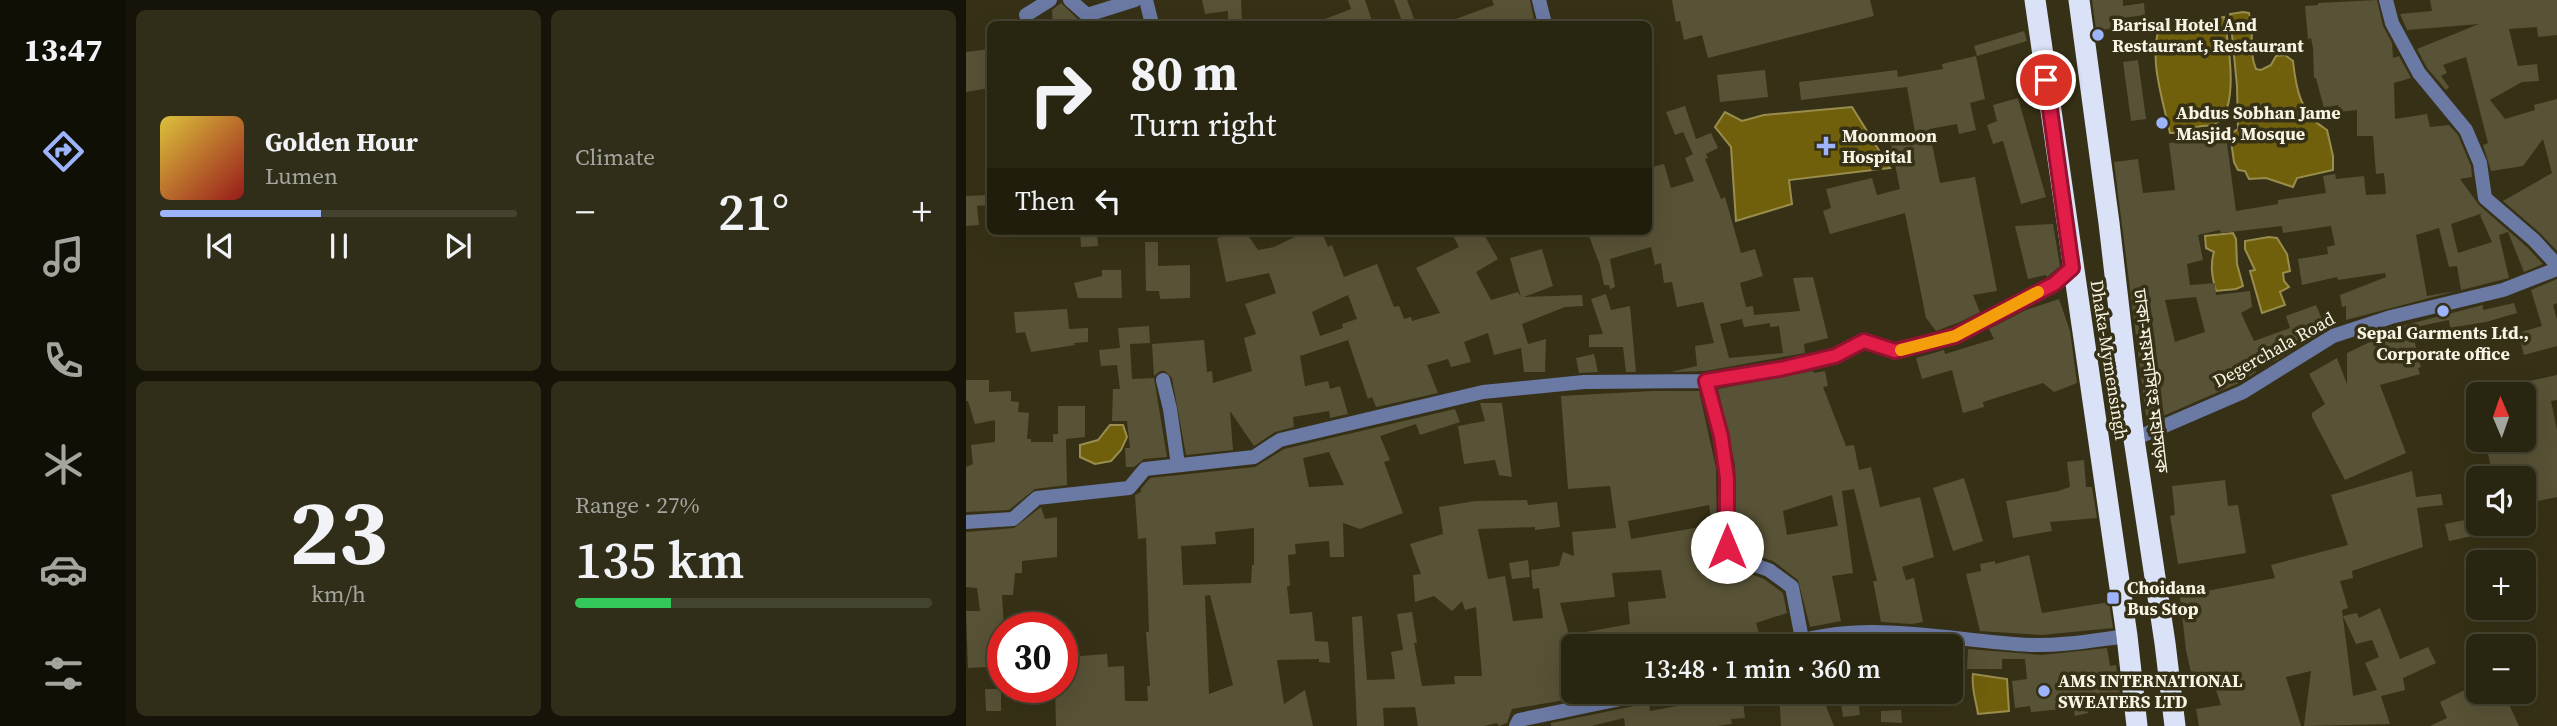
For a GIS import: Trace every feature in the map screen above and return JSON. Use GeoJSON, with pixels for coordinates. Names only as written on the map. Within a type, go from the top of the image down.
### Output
{"type":"FeatureCollection","features":[{"type":"Feature","properties":{"kind":"highway","name":"Dhaka-Mymensingh"},"geometry":{"type":"LineString","coordinates":[[2035,0],[2127,636],[2137,726]]}},
{"type":"Feature","properties":{"kind":"highway","name":"ঢাকা-ময়মনসিংহ মহাসড়ক"},"geometry":{"type":"LineString","coordinates":[[2079,0],[2134,439],[2175,726]]}},
{"type":"Feature","properties":{"kind":"street"},"geometry":{"type":"LineString","coordinates":[[1026,15],[1050,0]]}},
{"type":"Feature","properties":{"kind":"street"},"geometry":{"type":"LineString","coordinates":[[1070,0],[1087,15],[1135,0]]}},
{"type":"Feature","properties":{"kind":"street"},"geometry":{"type":"LineString","coordinates":[[1146,0],[1151,21]]}},
{"type":"Feature","properties":{"kind":"street"},"geometry":{"type":"LineString","coordinates":[[1539,0],[1544,21]]}},
{"type":"Feature","properties":{"kind":"street"},"geometry":{"type":"LineString","coordinates":[[2386,0],[2392,23],[2419,73],[2466,130],[2480,163],[2485,198],[2534,240],[2557,267]]}},
{"type":"Feature","properties":{"kind":"street","name":"Degerchala Road"},"geometry":{"type":"LineString","coordinates":[[2134,439],[2243,392],[2333,336],[2391,317],[2502,290],[2557,267]]}},
{"type":"Feature","properties":{"kind":"street"},"geometry":{"type":"LineString","coordinates":[[966,523],[1013,519],[1037,498],[1129,488],[1145,469],[1254,457],[1280,440],[1483,392],[1584,382],[1706,381],[1780,369],[1835,356],[1864,341],[1895,351],[1955,336],[2054,284],[2072,268]]}},
{"type":"Feature","properties":{"kind":"street"},"geometry":{"type":"LineString","coordinates":[[1163,380],[1178,466]]}},
{"type":"Feature","properties":{"kind":"street"},"geometry":{"type":"LineString","coordinates":[[1706,381],[1721,436],[1727,478],[1729,556],[1769,569],[1792,587],[1801,634]]}},
{"type":"Feature","properties":{"kind":"street"},"geometry":{"type":"LineString","coordinates":[[1851,634],[1881,631],[1913,634]]}},
{"type":"Feature","properties":{"kind":"street"},"geometry":{"type":"LineString","coordinates":[[1963,639],[2031,645],[2127,636]]}},
{"type":"Feature","properties":{"kind":"street"},"geometry":{"type":"LineString","coordinates":[[1516,726],[1519,720],[1596,704]]}},
{"type":"Feature","properties":{"kind":"shaded area"},"geometry":{"type":"Polygon","coordinates":[[[2249,13],[2251,20],[2252,55],[2256,69],[2261,70],[2271,65],[2276,56],[2285,55],[2293,61],[2301,101],[2311,117],[2327,130],[2333,170],[2297,178],[2293,187],[2266,178],[2249,179],[2245,171],[2238,170],[2234,162],[2230,134],[2238,129],[2237,86],[2230,14],[2249,13]]]}},
{"type":"Feature","properties":{"kind":"shaded area"},"geometry":{"type":"Polygon","coordinates":[[[2224,17],[2231,73],[2224,115],[2213,125],[2170,133],[2156,65],[2160,25],[2172,27],[2224,17]]]}},
{"type":"Feature","properties":{"kind":"shaded area"},"geometry":{"type":"Polygon","coordinates":[[[1852,107],[1890,168],[1789,180],[1792,204],[1736,221],[1731,147],[1715,127],[1725,112],[1742,121],[1764,115],[1852,107]]]}},
{"type":"Feature","properties":{"kind":"shaded area"},"geometry":{"type":"Polygon","coordinates":[[[2233,233],[2243,286],[2216,291],[2212,271],[2214,252],[2206,248],[2205,236],[2233,233]]]}},
{"type":"Feature","properties":{"kind":"shaded area"},"geometry":{"type":"Polygon","coordinates":[[[2277,238],[2287,254],[2290,271],[2283,273],[2284,281],[2289,287],[2280,292],[2285,305],[2262,313],[2250,271],[2255,270],[2245,249],[2245,241],[2277,238]]]}},
{"type":"Feature","properties":{"kind":"shaded area"},"geometry":{"type":"Polygon","coordinates":[[[1110,425],[1123,425],[1127,437],[1121,450],[1111,461],[1095,464],[1080,457],[1080,445],[1098,440],[1110,425]]]}},
{"type":"Feature","properties":{"kind":"shaded area"},"geometry":{"type":"Polygon","coordinates":[[[1973,674],[2007,679],[2009,711],[1978,714],[1973,674]]]}},
{"type":"Feature","properties":{"kind":"building"},"geometry":{"type":"Polygon","coordinates":[[[1202,0],[1241,0],[1242,21],[1228,21],[1228,11],[1205,14],[1202,0]]]}},
{"type":"Feature","properties":{"kind":"building"},"geometry":{"type":"Polygon","coordinates":[[[1348,0],[1365,0],[1372,21],[1320,21],[1351,9],[1348,0]]]}},
{"type":"Feature","properties":{"kind":"building"},"geometry":{"type":"Polygon","coordinates":[[[1394,0],[1407,0],[1415,21],[1402,21],[1394,0]]]}},
{"type":"Feature","properties":{"kind":"building"},"geometry":{"type":"Polygon","coordinates":[[[1492,0],[1530,0],[1534,21],[1450,21],[1494,5],[1492,0]]]}},
{"type":"Feature","properties":{"kind":"building"},"geometry":{"type":"Polygon","coordinates":[[[1672,0],[1870,0],[1874,16],[1708,58],[1702,35],[1684,40],[1680,21],[1676,22],[1672,0]]]}},
{"type":"Feature","properties":{"kind":"building"},"geometry":{"type":"Polygon","coordinates":[[[2092,0],[2123,0],[2123,6],[2144,3],[2145,15],[2122,18],[2123,28],[2096,30],[2092,0]]]}},
{"type":"Feature","properties":{"kind":"building"},"geometry":{"type":"Polygon","coordinates":[[[2377,0],[2383,26],[2392,43],[2393,58],[2399,56],[2411,78],[2394,83],[2395,119],[2427,114],[2430,127],[2449,125],[2458,135],[2471,166],[2472,177],[2460,179],[2479,205],[2543,264],[2524,272],[2508,232],[2499,235],[2509,278],[2461,290],[2457,266],[2449,267],[2439,228],[2416,235],[2427,296],[2456,291],[2346,320],[2346,306],[2342,307],[2340,295],[2386,277],[2385,273],[2338,280],[2337,277],[2302,285],[2298,259],[2328,254],[2327,247],[2335,245],[2331,226],[2283,233],[2282,226],[2221,233],[2220,230],[2198,235],[2203,260],[2187,264],[2190,285],[2215,283],[2216,295],[2250,291],[2252,307],[2241,313],[2254,341],[2290,328],[2286,316],[2316,305],[2326,329],[2277,360],[2255,367],[2256,372],[2239,383],[2147,423],[2114,162],[2138,159],[2143,193],[2175,190],[2169,143],[2226,136],[2236,211],[2278,204],[2278,200],[2326,193],[2323,176],[2335,174],[2336,179],[2364,176],[2366,195],[2386,194],[2384,173],[2376,174],[2373,136],[2357,136],[2357,110],[2339,112],[2338,105],[2324,108],[2314,78],[2313,48],[2311,38],[2308,39],[2305,6],[2377,0]],[[2483,213],[2451,224],[2458,253],[2492,242],[2480,215],[2483,213]],[[2196,297],[2165,300],[2175,342],[2205,332],[2196,297]]]}},
{"type":"Feature","properties":{"kind":"building"},"geometry":{"type":"Polygon","coordinates":[[[2430,0],[2557,0],[2557,35],[2538,37],[2537,27],[2509,29],[2518,66],[2537,64],[2539,81],[2522,82],[2490,100],[2505,119],[2535,110],[2534,105],[2557,99],[2557,251],[2503,201],[2552,173],[2543,139],[2523,166],[2491,171],[2483,145],[2488,143],[2466,57],[2443,65],[2447,73],[2441,76],[2449,87],[2446,90],[2427,68],[2417,49],[2479,24],[2407,30],[2400,14],[2432,11],[2430,0]]]}},
{"type":"Feature","properties":{"kind":"building"},"geometry":{"type":"Polygon","coordinates":[[[1061,3],[1080,21],[1053,21],[1052,10],[1061,3]]]}},
{"type":"Feature","properties":{"kind":"building"},"geometry":{"type":"Polygon","coordinates":[[[2024,31],[2027,41],[1977,56],[1974,46],[2024,31]]]}},
{"type":"Feature","properties":{"kind":"building"},"geometry":{"type":"Polygon","coordinates":[[[987,49],[987,88],[966,92],[966,52],[987,49]]]}},
{"type":"Feature","properties":{"kind":"building"},"geometry":{"type":"Polygon","coordinates":[[[1976,56],[1985,99],[1970,103],[1976,130],[1959,134],[1957,124],[1929,129],[1940,183],[1975,177],[1997,291],[1973,295],[1980,312],[1936,331],[1926,318],[1905,213],[1830,234],[1823,211],[1831,208],[1826,189],[1872,178],[1877,195],[1900,189],[1891,144],[1916,138],[1907,87],[1801,100],[1799,82],[1897,70],[1898,77],[1943,69],[1942,64],[1976,56]]]}},
{"type":"Feature","properties":{"kind":"building"},"geometry":{"type":"Polygon","coordinates":[[[2138,60],[2146,119],[2131,121],[2123,62],[2138,60]]]}},
{"type":"Feature","properties":{"kind":"building"},"geometry":{"type":"Polygon","coordinates":[[[1765,70],[1768,97],[1720,102],[1717,75],[1765,70]]]}},
{"type":"Feature","properties":{"kind":"building"},"geometry":{"type":"Polygon","coordinates":[[[2018,98],[2046,197],[2021,204],[2003,141],[1993,144],[1987,125],[1997,121],[1993,105],[2018,98]]]}},
{"type":"Feature","properties":{"kind":"building"},"geometry":{"type":"Polygon","coordinates":[[[1685,106],[1696,139],[1711,133],[1718,148],[1706,154],[1708,158],[1705,159],[1721,199],[1725,197],[1741,253],[1755,249],[1763,276],[1740,283],[1746,307],[1753,306],[1754,315],[1800,311],[1793,278],[1813,277],[1828,338],[1804,344],[1805,353],[1705,371],[1671,372],[1697,366],[1695,346],[1714,343],[1703,302],[1677,307],[1672,282],[1664,283],[1661,263],[1655,265],[1651,247],[1610,259],[1615,287],[1610,289],[1609,285],[1604,285],[1589,235],[1652,235],[1652,167],[1664,164],[1671,188],[1694,181],[1685,158],[1693,154],[1683,132],[1675,135],[1666,112],[1685,106]],[[1742,319],[1720,324],[1729,358],[1783,353],[1779,326],[1770,327],[1770,323],[1744,327],[1742,319]]]}},
{"type":"Feature","properties":{"kind":"building"},"geometry":{"type":"Polygon","coordinates":[[[987,195],[987,205],[977,206],[979,225],[966,226],[966,196],[987,195]]]}},
{"type":"Feature","properties":{"kind":"building"},"geometry":{"type":"Polygon","coordinates":[[[2053,224],[2060,266],[2047,277],[2028,279],[2015,226],[2053,224]]]}},
{"type":"Feature","properties":{"kind":"building"},"geometry":{"type":"Polygon","coordinates":[[[1080,235],[1097,235],[1098,246],[1081,247],[1080,235]]]}},
{"type":"Feature","properties":{"kind":"building"},"geometry":{"type":"Polygon","coordinates":[[[1248,235],[1258,250],[1274,247],[1299,235],[1323,235],[1328,247],[1332,245],[1344,277],[1377,264],[1394,307],[1399,306],[1404,319],[1411,317],[1412,321],[1440,313],[1416,268],[1459,247],[1455,235],[1484,235],[1498,259],[1476,272],[1491,300],[1518,292],[1521,297],[1510,258],[1542,249],[1553,286],[1524,297],[1582,295],[1583,306],[1565,307],[1522,324],[1528,344],[1546,339],[1545,372],[1524,372],[1521,348],[1494,355],[1488,333],[1464,342],[1471,362],[1451,367],[1448,359],[1427,365],[1438,393],[1376,407],[1372,397],[1368,399],[1348,340],[1300,356],[1305,386],[1328,381],[1330,389],[1340,386],[1348,414],[1330,418],[1329,411],[1293,417],[1294,427],[1275,432],[1254,446],[1230,411],[1233,450],[1186,455],[1172,378],[1165,371],[1154,376],[1152,344],[1204,340],[1207,372],[1212,371],[1213,383],[1252,371],[1244,338],[1256,334],[1245,304],[1276,293],[1269,273],[1226,282],[1217,238],[1248,235]],[[1348,295],[1312,312],[1320,336],[1343,328],[1342,324],[1357,319],[1348,295]]]}},
{"type":"Feature","properties":{"kind":"building"},"geometry":{"type":"Polygon","coordinates":[[[1145,242],[1158,242],[1158,266],[1190,265],[1190,298],[1160,299],[1159,291],[1146,291],[1145,242]]]}},
{"type":"Feature","properties":{"kind":"building"},"geometry":{"type":"Polygon","coordinates":[[[1102,270],[1121,270],[1122,298],[1078,298],[1074,283],[1102,276],[1102,270]]]}},
{"type":"Feature","properties":{"kind":"building"},"geometry":{"type":"Polygon","coordinates":[[[2557,279],[2557,303],[2553,305],[2557,320],[2557,346],[2524,355],[2518,333],[2542,326],[2531,290],[2557,279]]]}},
{"type":"Feature","properties":{"kind":"building"},"geometry":{"type":"Polygon","coordinates":[[[1606,294],[1611,310],[1630,306],[1636,372],[1626,372],[1623,347],[1589,347],[1589,335],[1603,334],[1591,299],[1606,294]]]}},
{"type":"Feature","properties":{"kind":"building"},"geometry":{"type":"Polygon","coordinates":[[[2059,299],[2070,331],[2077,383],[2054,392],[2043,383],[1983,402],[1984,407],[1963,413],[1952,370],[1922,379],[1916,358],[1944,350],[1945,354],[1994,339],[1989,329],[2026,310],[2059,299]]]}},
{"type":"Feature","properties":{"kind":"building"},"geometry":{"type":"Polygon","coordinates":[[[2514,303],[2517,313],[2486,322],[2450,328],[2449,320],[2411,328],[2421,367],[2418,368],[2420,374],[2380,385],[2406,453],[2345,480],[2312,417],[2312,413],[2325,404],[2309,374],[2337,358],[2347,384],[2347,353],[2372,341],[2370,334],[2483,305],[2483,310],[2514,303]]]}},
{"type":"Feature","properties":{"kind":"building"},"geometry":{"type":"Polygon","coordinates":[[[1067,309],[1069,329],[1088,328],[1088,342],[1031,352],[1025,332],[1016,333],[1014,312],[1067,309]]]}},
{"type":"Feature","properties":{"kind":"building"},"geometry":{"type":"Polygon","coordinates":[[[1149,326],[1150,343],[1130,344],[1132,379],[1154,378],[1167,457],[1144,459],[1134,467],[1126,467],[1125,448],[1130,448],[1127,421],[1112,421],[1113,389],[1120,389],[1117,365],[1101,366],[1099,350],[1120,348],[1118,328],[1149,326]]]}},
{"type":"Feature","properties":{"kind":"building"},"geometry":{"type":"Polygon","coordinates":[[[1594,354],[1598,372],[1579,373],[1576,358],[1594,354]]]}},
{"type":"Feature","properties":{"kind":"building"},"geometry":{"type":"Polygon","coordinates":[[[1825,371],[1828,386],[1823,387],[1846,446],[1854,445],[1859,470],[1871,467],[1880,507],[1920,497],[1934,557],[1902,567],[1906,580],[1914,578],[1923,622],[1881,622],[1873,581],[1877,581],[1854,489],[1842,491],[1853,573],[1832,576],[1841,621],[1810,627],[1798,580],[1773,561],[1737,549],[1735,465],[1718,389],[1825,371]],[[1832,495],[1783,511],[1787,535],[1838,526],[1832,495]]]}},
{"type":"Feature","properties":{"kind":"building"},"geometry":{"type":"Polygon","coordinates":[[[2557,375],[2557,400],[2551,401],[2557,430],[2557,497],[2536,501],[2536,466],[2491,466],[2488,452],[2536,452],[2536,382],[2524,382],[2557,375]]]}},
{"type":"Feature","properties":{"kind":"building"},"geometry":{"type":"Polygon","coordinates":[[[966,380],[989,380],[989,392],[1011,391],[1011,401],[1019,402],[1018,412],[1029,413],[1027,439],[1031,439],[1031,442],[1053,442],[1053,434],[1058,434],[1058,406],[1085,406],[1085,437],[1066,439],[1067,485],[1035,489],[1009,510],[966,512],[966,467],[973,464],[971,445],[995,442],[995,420],[975,424],[966,401],[966,380]]]}},
{"type":"Feature","properties":{"kind":"building"},"geometry":{"type":"Polygon","coordinates":[[[1699,391],[1716,468],[1717,538],[1720,558],[1726,565],[1764,579],[1783,593],[1787,613],[1756,623],[1759,634],[1575,634],[1630,624],[1628,602],[1666,598],[1661,570],[1612,573],[1615,597],[1560,603],[1569,634],[1561,634],[1561,701],[1512,709],[1507,723],[1499,726],[1497,723],[1484,726],[1418,726],[1415,707],[1383,708],[1384,726],[1357,726],[1352,617],[1362,616],[1367,680],[1395,679],[1391,652],[1403,650],[1397,614],[1412,612],[1417,643],[1414,643],[1422,686],[1455,684],[1454,676],[1482,676],[1476,607],[1465,610],[1462,601],[1452,611],[1434,596],[1415,602],[1413,575],[1421,574],[1410,544],[1443,534],[1439,507],[1475,501],[1527,500],[1528,505],[1557,502],[1560,527],[1535,530],[1535,527],[1478,529],[1488,579],[1505,576],[1513,621],[1543,618],[1539,588],[1533,589],[1531,570],[1559,566],[1563,552],[1574,556],[1572,532],[1616,528],[1610,486],[1568,489],[1561,396],[1699,391]],[[1709,505],[1628,521],[1631,539],[1712,525],[1709,505]]]}},
{"type":"Feature","properties":{"kind":"building"},"geometry":{"type":"Polygon","coordinates":[[[1480,403],[1502,403],[1512,477],[1499,475],[1495,460],[1464,464],[1458,426],[1485,421],[1480,403]]]}},
{"type":"Feature","properties":{"kind":"building"},"geometry":{"type":"Polygon","coordinates":[[[1455,409],[1460,422],[1420,435],[1416,424],[1380,436],[1390,460],[1384,462],[1403,513],[1360,529],[1343,523],[1344,557],[1330,557],[1329,541],[1295,544],[1296,554],[1288,555],[1290,614],[1312,612],[1315,641],[1328,642],[1330,663],[1319,662],[1319,659],[1277,660],[1284,704],[1305,690],[1313,726],[1056,726],[1055,703],[1078,703],[1078,650],[1080,656],[1107,654],[1108,667],[1124,666],[1125,701],[1148,701],[1147,686],[1150,686],[1146,632],[1149,632],[1146,538],[1138,539],[1135,495],[1141,492],[1150,478],[1255,467],[1284,449],[1455,409]],[[1329,452],[1303,458],[1309,487],[1344,485],[1329,452]],[[1254,528],[1215,532],[1216,544],[1181,546],[1183,585],[1251,583],[1254,528]],[[1210,595],[1205,596],[1209,694],[1233,685],[1210,595]]]}},
{"type":"Feature","properties":{"kind":"building"},"geometry":{"type":"Polygon","coordinates":[[[2084,460],[2086,487],[2092,487],[2097,518],[2050,522],[2052,531],[2013,538],[2006,501],[2070,487],[2067,462],[2084,460]]]}},
{"type":"Feature","properties":{"kind":"building"},"geometry":{"type":"Polygon","coordinates":[[[2412,471],[2416,497],[2441,494],[2443,505],[2417,508],[2423,547],[2352,571],[2353,578],[2340,581],[2348,608],[2342,610],[2353,696],[2377,690],[2365,663],[2379,657],[2372,640],[2356,644],[2343,616],[2357,613],[2359,618],[2380,608],[2400,659],[2428,647],[2436,663],[2403,678],[2405,690],[2381,696],[2390,724],[2304,726],[2311,671],[2286,677],[2301,726],[2199,726],[2196,709],[2221,705],[2213,681],[2194,686],[2186,650],[2180,596],[2275,578],[2271,565],[2348,545],[2331,495],[2412,471]]]}},
{"type":"Feature","properties":{"kind":"building"},"geometry":{"type":"Polygon","coordinates":[[[1964,478],[1983,541],[1953,551],[1933,488],[1964,478]]]}},
{"type":"Feature","properties":{"kind":"building"},"geometry":{"type":"Polygon","coordinates":[[[2225,480],[2228,506],[2238,505],[2246,553],[2178,564],[2170,516],[2175,515],[2172,486],[2225,480]]]}},
{"type":"Feature","properties":{"kind":"building"},"geometry":{"type":"Polygon","coordinates":[[[1041,507],[1045,519],[1057,517],[1057,557],[1022,561],[1022,573],[1015,573],[1013,595],[1002,595],[1003,612],[987,612],[987,667],[968,668],[966,611],[980,611],[977,588],[966,587],[966,532],[1014,528],[1041,507]]]}},
{"type":"Feature","properties":{"kind":"building"},"geometry":{"type":"Polygon","coordinates":[[[2466,520],[2466,536],[2473,536],[2449,541],[2445,524],[2466,520]]]}},
{"type":"Feature","properties":{"kind":"building"},"geometry":{"type":"Polygon","coordinates":[[[2029,555],[2042,613],[2109,602],[2113,628],[2042,635],[1980,631],[1966,574],[1981,571],[1980,564],[1995,561],[1995,564],[2029,555]]]}},
{"type":"Feature","properties":{"kind":"building"},"geometry":{"type":"Polygon","coordinates":[[[1528,560],[1530,577],[1512,579],[1509,563],[1528,560]]]}},
{"type":"Feature","properties":{"kind":"building"},"geometry":{"type":"Polygon","coordinates":[[[2107,648],[2110,666],[2116,665],[2121,703],[2111,705],[2110,700],[2086,704],[2088,713],[2075,716],[2073,708],[2031,712],[2030,706],[2015,708],[2012,681],[2027,679],[2025,659],[2002,659],[2002,669],[1967,669],[1968,649],[2042,655],[2107,648]]]}},
{"type":"Feature","properties":{"kind":"building"},"geometry":{"type":"Polygon","coordinates":[[[987,689],[987,703],[1001,703],[1001,711],[986,711],[987,689]]]}},
{"type":"Feature","properties":{"kind":"building"},"geometry":{"type":"Polygon","coordinates":[[[2466,689],[2466,704],[2509,704],[2519,726],[2430,726],[2447,718],[2440,702],[2466,689]]]}},
{"type":"Feature","properties":{"kind":"building"},"geometry":{"type":"Polygon","coordinates":[[[1644,704],[1649,704],[1650,711],[1677,706],[1743,704],[1745,718],[1731,719],[1732,724],[1717,726],[1625,726],[1624,718],[1591,726],[1551,726],[1551,723],[1644,704]]]}},
{"type":"Feature","properties":{"kind":"building"},"geometry":{"type":"Polygon","coordinates":[[[1778,704],[1825,704],[1834,726],[1781,726],[1778,704]]]}},
{"type":"Feature","properties":{"kind":"building"},"geometry":{"type":"Polygon","coordinates":[[[1841,704],[1859,704],[1860,715],[1843,717],[1841,704]]]}},
{"type":"Feature","properties":{"kind":"building"},"geometry":{"type":"Polygon","coordinates":[[[1901,710],[1902,723],[1881,722],[1881,711],[1901,710]]]}},
{"type":"Feature","properties":{"kind":"slow traffic"},"geometry":{"type":"LineString","coordinates":[[1901,350],[1955,336],[2038,292]]}},
{"type":"Feature","properties":{"kind":"place","name":"Barisal Hotel And Restaurant, Restaurant"},"geometry":{"type":"Point","coordinates":[2098,35]}},
{"type":"Feature","properties":{"kind":"place","name":"Abdus Sobhan Jame Masjid, Mosque"},"geometry":{"type":"Point","coordinates":[2162,123]}},
{"type":"Feature","properties":{"kind":"place","name":"Moonmoon Hospital"},"geometry":{"type":"Point","coordinates":[1826,146]}},
{"type":"Feature","properties":{"kind":"place","name":"Sepal Garments Ltd., Corporate office"},"geometry":{"type":"Point","coordinates":[2443,311]}},
{"type":"Feature","properties":{"kind":"place","name":"Choidana Bus Stop"},"geometry":{"type":"Point","coordinates":[2113,598]}},
{"type":"Feature","properties":{"kind":"place","name":"AMS INTERNATIONAL SWEATERS LTD"},"geometry":{"type":"Point","coordinates":[2044,691]}},
{"type":"Feature","properties":{"kind":"route"},"geometry":{"type":"LineString","coordinates":[[1727,547],[1727,478],[1721,436],[1706,381],[1780,369],[1835,356],[1864,341],[1895,351],[1955,336],[2054,284],[2072,268],[2046,80]]}}]}
